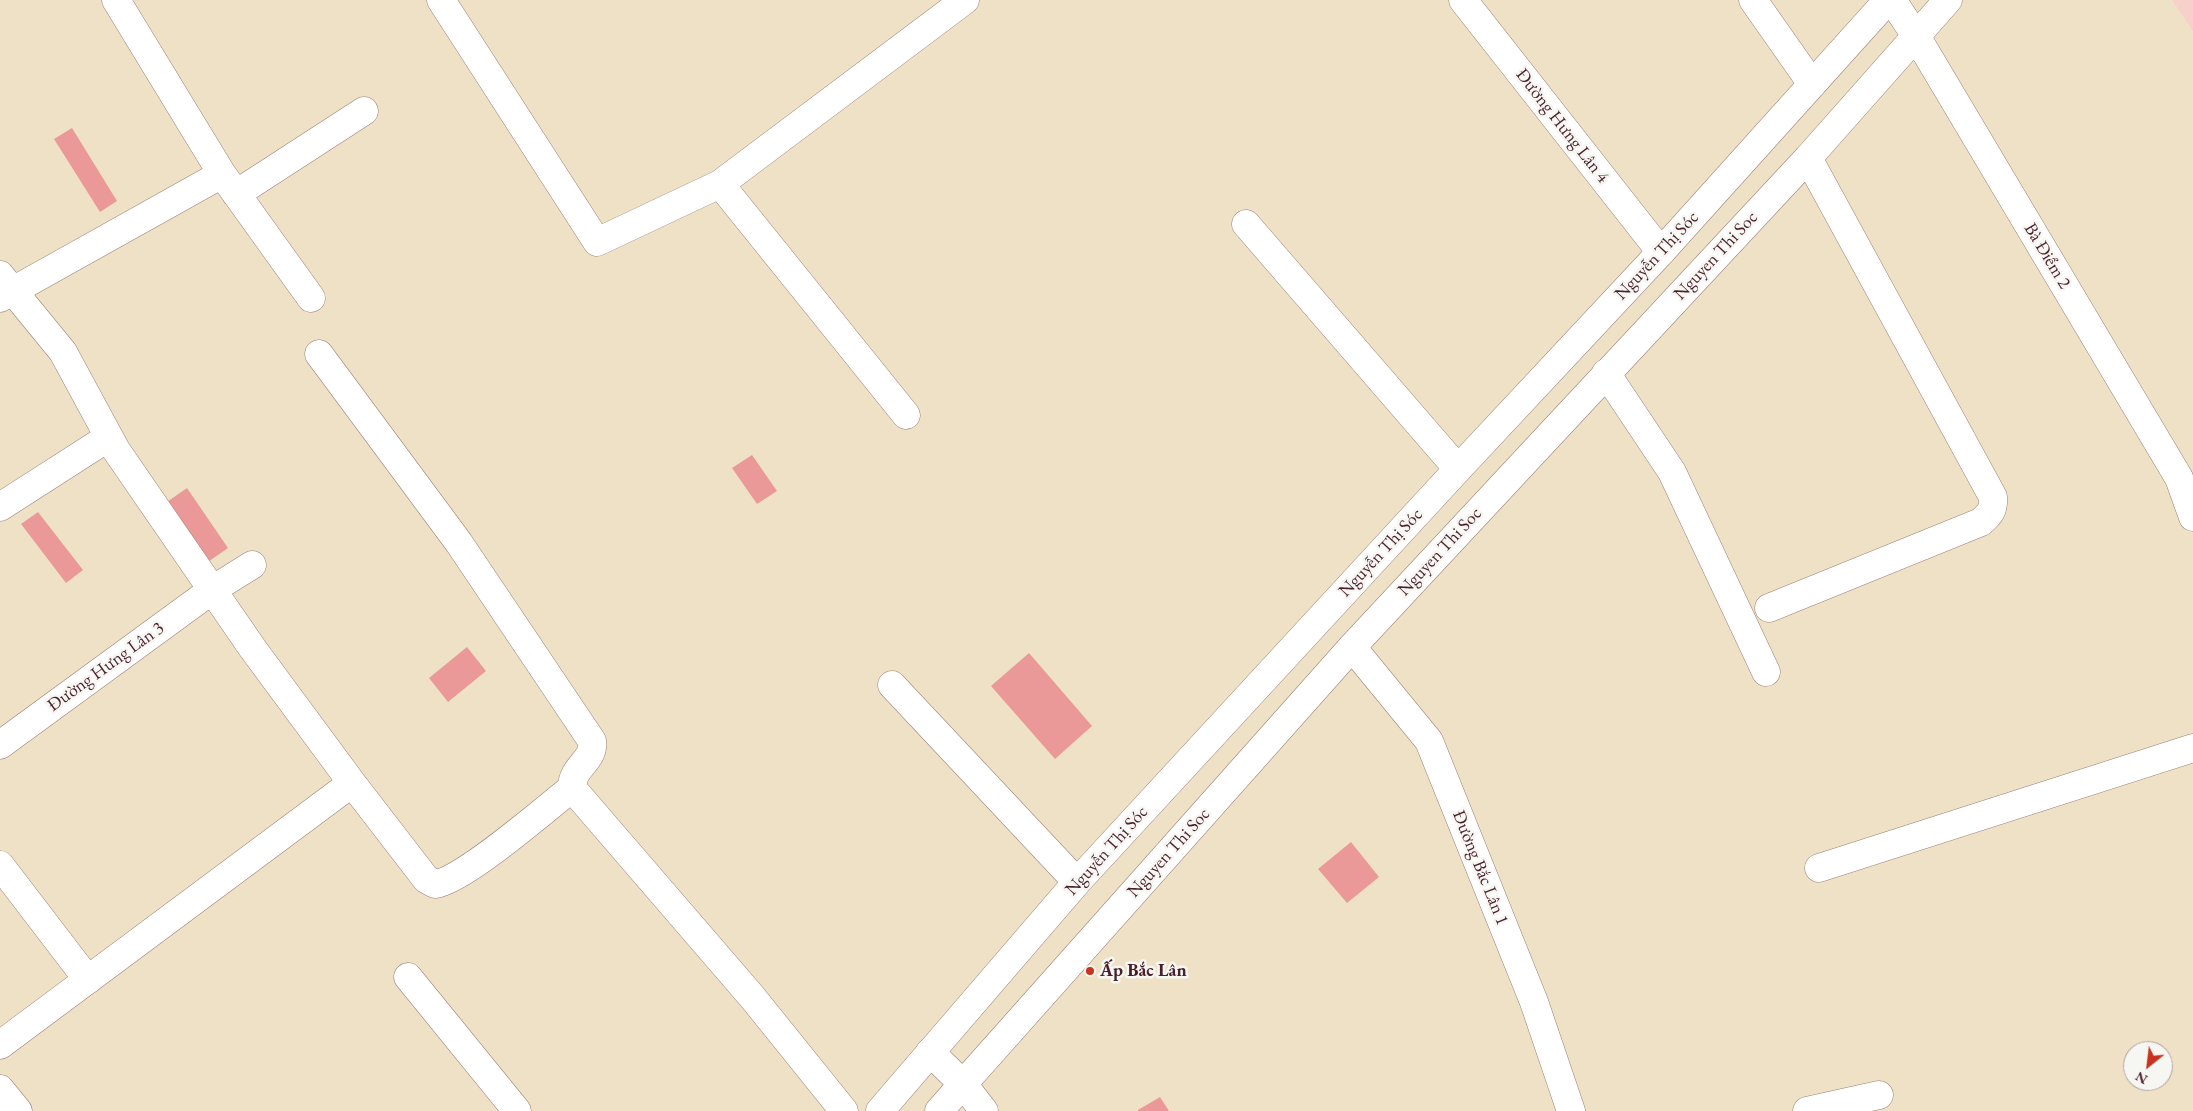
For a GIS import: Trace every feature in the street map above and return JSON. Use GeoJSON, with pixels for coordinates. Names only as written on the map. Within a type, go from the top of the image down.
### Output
{"type":"FeatureCollection","features":[{"type":"Feature","properties":{"kind":"street"},"geometry":{"type":"LineString","coordinates":[[116,0],[229,184],[311,298]]}},
{"type":"Feature","properties":{"kind":"street"},"geometry":{"type":"LineString","coordinates":[[441,0],[597,242],[720,184],[965,0]]}},
{"type":"Feature","properties":{"kind":"street","name":"Đường Hưng Lân 4"},"geometry":{"type":"LineString","coordinates":[[1463,0],[1661,252]]}},
{"type":"Feature","properties":{"kind":"street"},"geometry":{"type":"LineString","coordinates":[[1752,0],[1812,84]]}},
{"type":"Feature","properties":{"kind":"street","name":"Nguyễn Thị Sóc"},"geometry":{"type":"LineString","coordinates":[[880,1111],[1077,882],[1661,252],[1890,0]]}},
{"type":"Feature","properties":{"kind":"street","name":"Bà Điểm 2"},"geometry":{"type":"LineString","coordinates":[[1890,0],[1916,36],[2179,478],[2193,517]]}},
{"type":"Feature","properties":{"kind":"street","name":"Nguyen Thi Soc"},"geometry":{"type":"LineString","coordinates":[[939,1111],[1352,647],[1808,158],[1948,0]]}},
{"type":"Feature","properties":{"kind":"street"},"geometry":{"type":"LineString","coordinates":[[364,111],[229,184],[4,288],[63,352],[110,437],[212,590],[352,783],[426,879],[435,884],[451,879],[482,858],[572,788]]}},
{"type":"Feature","properties":{"kind":"street"},"geometry":{"type":"LineString","coordinates":[[1769,608],[1981,522],[1991,513],[1994,505],[1993,497],[1925,370],[1808,158]]}},
{"type":"Feature","properties":{"kind":"street"},"geometry":{"type":"LineString","coordinates":[[720,184],[906,414]]}},
{"type":"Feature","properties":{"kind":"street"},"geometry":{"type":"LineString","coordinates":[[1246,224],[1458,470]]}},
{"type":"Feature","properties":{"kind":"street"},"geometry":{"type":"LineString","coordinates":[[319,354],[459,542],[592,741],[593,749],[590,756],[576,770],[572,781],[572,788],[753,998],[844,1111]]}},
{"type":"Feature","properties":{"kind":"street"},"geometry":{"type":"LineString","coordinates":[[1606,373],[1672,472],[1766,672]]}},
{"type":"Feature","properties":{"kind":"street"},"geometry":{"type":"LineString","coordinates":[[0,507],[110,437]]}},
{"type":"Feature","properties":{"kind":"street","name":"Đường Hưng Lân 3"},"geometry":{"type":"LineString","coordinates":[[0,745],[212,590],[252,565]]}},
{"type":"Feature","properties":{"kind":"street","name":"Đường Bắc Lân 1"},"geometry":{"type":"LineString","coordinates":[[1352,647],[1429,741],[1534,1002],[1571,1111]]}},
{"type":"Feature","properties":{"kind":"street"},"geometry":{"type":"LineString","coordinates":[[892,685],[1077,882]]}},
{"type":"Feature","properties":{"kind":"street"},"geometry":{"type":"LineString","coordinates":[[1819,868],[2193,748]]}},
{"type":"Feature","properties":{"kind":"street"},"geometry":{"type":"LineString","coordinates":[[0,1045],[352,783]]}},
{"type":"Feature","properties":{"kind":"street"},"geometry":{"type":"LineString","coordinates":[[0,865],[88,980]]}},
{"type":"Feature","properties":{"kind":"street"},"geometry":{"type":"LineString","coordinates":[[408,977],[517,1111]]}},
{"type":"Feature","properties":{"kind":"street"},"geometry":{"type":"LineString","coordinates":[[930,1052],[963,1084],[984,1111]]}},
{"type":"Feature","properties":{"kind":"street"},"geometry":{"type":"LineString","coordinates":[[0,1089],[18,1111]]}},
{"type":"Feature","properties":{"kind":"street"},"geometry":{"type":"LineString","coordinates":[[1808,1111],[1879,1095]]}},
{"type":"Feature","properties":{"kind":"shaded area"},"geometry":{"type":"Polygon","coordinates":[[[2172,0],[2193,0],[2193,31],[2172,0]]]}},
{"type":"Feature","properties":{"kind":"building"},"geometry":{"type":"Polygon","coordinates":[[[72,128],[117,201],[100,212],[54,139],[72,128]]]}},
{"type":"Feature","properties":{"kind":"building"},"geometry":{"type":"Polygon","coordinates":[[[752,455],[777,491],[757,504],[732,468],[752,455]]]}},
{"type":"Feature","properties":{"kind":"building"},"geometry":{"type":"Polygon","coordinates":[[[187,488],[228,548],[205,564],[164,504],[187,488]]]}},
{"type":"Feature","properties":{"kind":"building"},"geometry":{"type":"Polygon","coordinates":[[[38,512],[83,570],[66,583],[21,524],[38,512]]]}},
{"type":"Feature","properties":{"kind":"building"},"geometry":{"type":"Polygon","coordinates":[[[467,647],[486,671],[448,702],[429,678],[467,647]]]}},
{"type":"Feature","properties":{"kind":"building"},"geometry":{"type":"Polygon","coordinates":[[[1029,653],[1092,726],[1055,759],[991,686],[1029,653]]]}},
{"type":"Feature","properties":{"kind":"building"},"geometry":{"type":"Polygon","coordinates":[[[1351,842],[1379,877],[1347,903],[1318,869],[1351,842]]]}},
{"type":"Feature","properties":{"kind":"building"},"geometry":{"type":"Polygon","coordinates":[[[1160,1097],[1169,1111],[1138,1111],[1138,1110],[1160,1097]]]}},
{"type":"Feature","properties":{"kind":"place","name":"Ấp Bắc Lân"},"geometry":{"type":"Point","coordinates":[1090,971]}}]}
